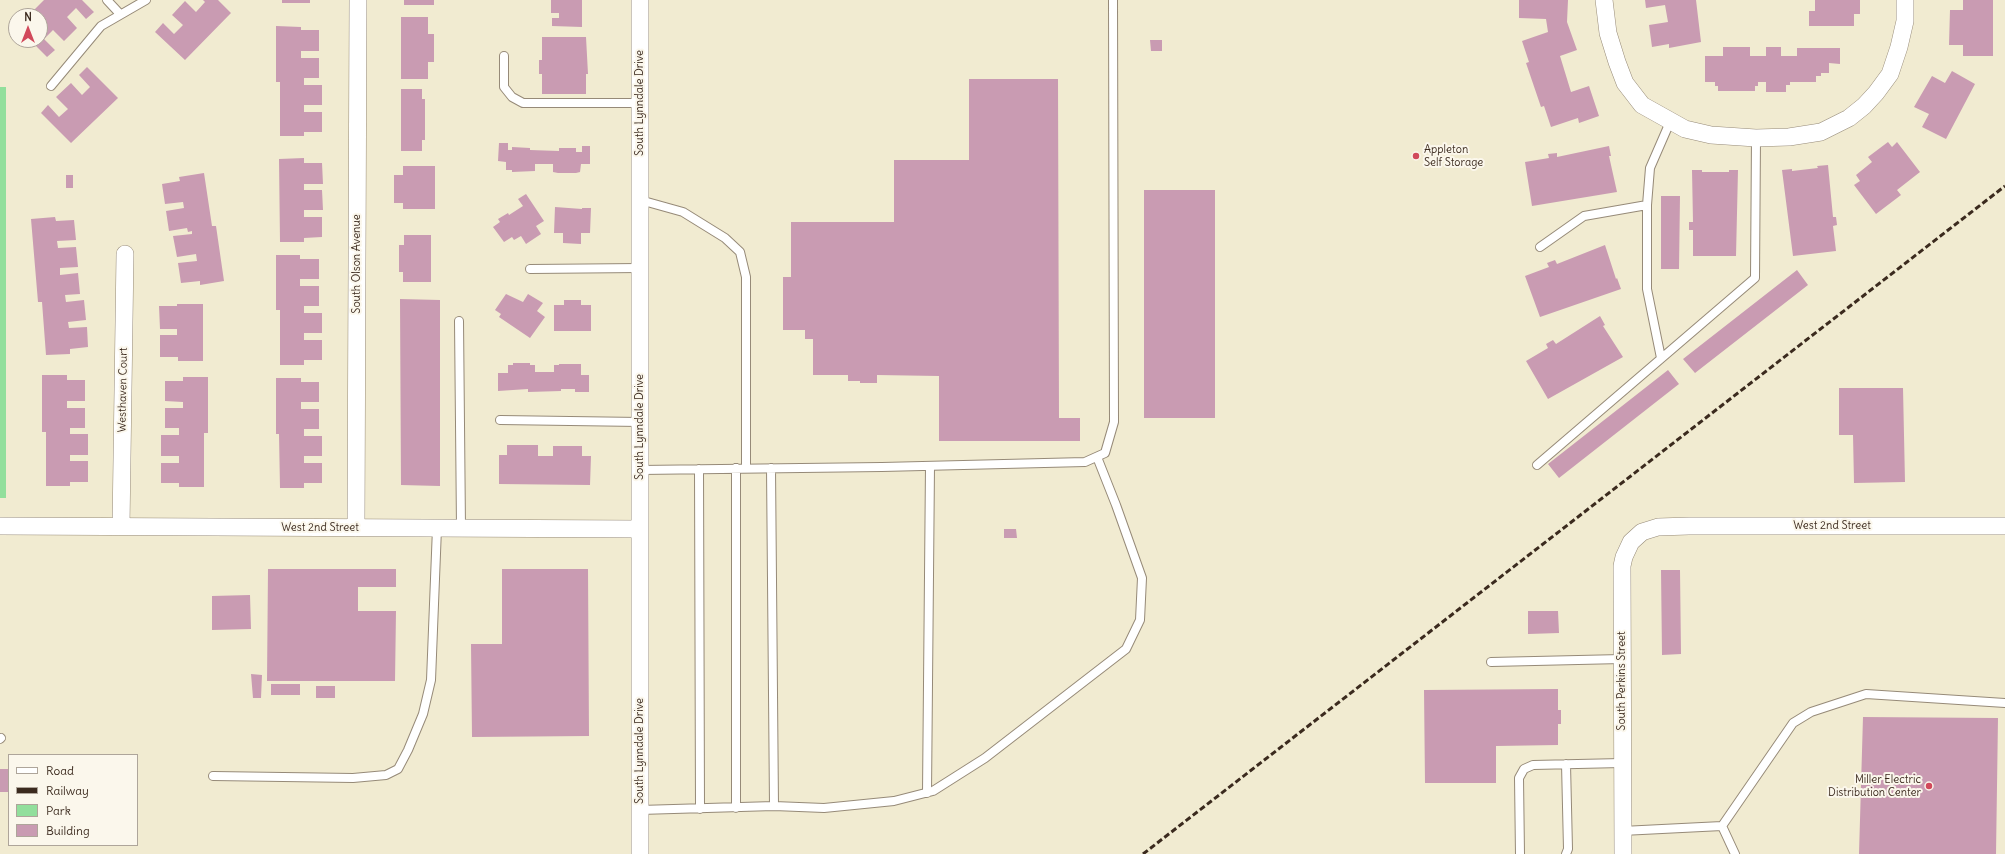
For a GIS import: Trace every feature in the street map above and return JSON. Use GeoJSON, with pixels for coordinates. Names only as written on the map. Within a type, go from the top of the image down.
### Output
{"type":"FeatureCollection","features":[{"type":"Feature","properties":{"kind":"street","name":"South Olson Avenue"},"geometry":{"type":"LineString","coordinates":[[356,528],[358,0]]}},
{"type":"Feature","properties":{"kind":"street","name":"South Lynndale Drive"},"geometry":{"type":"LineString","coordinates":[[640,0],[640,854]]}},
{"type":"Feature","properties":{"kind":"street"},"geometry":{"type":"LineString","coordinates":[[1604,0],[1608,33],[1616,62],[1625,83],[1642,105],[1685,129],[1711,135],[1756,138],[1789,137],[1822,132],[1849,118],[1864,106],[1890,74],[1905,21],[1905,0]]}},
{"type":"Feature","properties":{"kind":"street","name":"Westhaven Court"},"geometry":{"type":"LineString","coordinates":[[121,526],[125,254]]}},
{"type":"Feature","properties":{"kind":"street","name":"West 2nd Street"},"geometry":{"type":"LineString","coordinates":[[0,526],[640,529]]}},
{"type":"Feature","properties":{"kind":"street","name":"West 2nd Street"},"geometry":{"type":"LineString","coordinates":[[1658,527],[2005,526]]}},
{"type":"Feature","properties":{"kind":"street","name":"South Perkins Street"},"geometry":{"type":"LineString","coordinates":[[1623,854],[1622,566],[1624,557],[1631,542],[1642,532],[1658,527]]}},
{"type":"Feature","properties":{"kind":"lane"},"geometry":{"type":"LineString","coordinates":[[107,0],[120,14]]}},
{"type":"Feature","properties":{"kind":"lane"},"geometry":{"type":"LineString","coordinates":[[51,86],[101,26],[146,0]]}},
{"type":"Feature","properties":{"kind":"lane"},"geometry":{"type":"LineString","coordinates":[[640,470],[930,466],[1085,462],[1105,454],[1114,422],[1113,0]]}},
{"type":"Feature","properties":{"kind":"lane"},"geometry":{"type":"LineString","coordinates":[[504,56],[504,87],[512,97],[523,103],[640,103]]}},
{"type":"Feature","properties":{"kind":"lane"},"geometry":{"type":"LineString","coordinates":[[1661,358],[1646,289],[1647,205],[1650,168],[1670,122]]}},
{"type":"Feature","properties":{"kind":"lane"},"geometry":{"type":"LineString","coordinates":[[1537,465],[1755,278],[1756,138]]}},
{"type":"Feature","properties":{"kind":"lane"},"geometry":{"type":"LineString","coordinates":[[640,200],[683,212],[725,238],[740,252],[746,277],[746,468]]}},
{"type":"Feature","properties":{"kind":"lane"},"geometry":{"type":"LineString","coordinates":[[1540,247],[1584,216],[1647,205]]}},
{"type":"Feature","properties":{"kind":"lane"},"geometry":{"type":"LineString","coordinates":[[530,269],[640,268]]}},
{"type":"Feature","properties":{"kind":"lane"},"geometry":{"type":"LineString","coordinates":[[459,321],[461,528]]}},
{"type":"Feature","properties":{"kind":"lane"},"geometry":{"type":"LineString","coordinates":[[500,420],[640,422]]}},
{"type":"Feature","properties":{"kind":"lane"},"geometry":{"type":"LineString","coordinates":[[640,810],[774,806],[824,808],[894,801],[927,793],[933,791],[985,758],[1126,649],[1140,620],[1142,578],[1116,505],[1096,457]]}},
{"type":"Feature","properties":{"kind":"lane"},"geometry":{"type":"LineString","coordinates":[[927,793],[930,466]]}},
{"type":"Feature","properties":{"kind":"lane"},"geometry":{"type":"LineString","coordinates":[[736,468],[736,808]]}},
{"type":"Feature","properties":{"kind":"lane"},"geometry":{"type":"LineString","coordinates":[[771,468],[774,806]]}},
{"type":"Feature","properties":{"kind":"lane"},"geometry":{"type":"LineString","coordinates":[[699,469],[700,809]]}},
{"type":"Feature","properties":{"kind":"lane"},"geometry":{"type":"LineString","coordinates":[[213,776],[353,778],[386,775],[398,769],[408,750],[423,714],[431,680],[437,528]]}},
{"type":"Feature","properties":{"kind":"lane"},"geometry":{"type":"LineString","coordinates":[[1491,662],[1622,659]]}},
{"type":"Feature","properties":{"kind":"lane"},"geometry":{"type":"LineString","coordinates":[[1722,826],[1793,723],[1811,712],[1866,694],[2005,703]]}},
{"type":"Feature","properties":{"kind":"lane"},"geometry":{"type":"LineString","coordinates":[[1520,854],[1519,778],[1524,769],[1533,765],[1622,763]]}},
{"type":"Feature","properties":{"kind":"lane"},"geometry":{"type":"LineString","coordinates":[[1566,764],[1568,849],[1566,854]]}},
{"type":"Feature","properties":{"kind":"lane"},"geometry":{"type":"LineString","coordinates":[[1622,831],[1722,826]]}},
{"type":"Feature","properties":{"kind":"lane"},"geometry":{"type":"LineString","coordinates":[[1722,826],[1735,854]]}},
{"type":"Feature","properties":{"kind":"green space"},"geometry":{"type":"Polygon","coordinates":[[[0,87],[6,87],[6,498],[0,498],[0,87]]]}},
{"type":"Feature","properties":{"kind":"building"},"geometry":{"type":"Polygon","coordinates":[[[44,0],[82,0],[94,12],[86,19],[76,8],[67,17],[77,28],[64,41],[53,30],[48,35],[48,8],[36,8],[44,0]]]}},
{"type":"Feature","properties":{"kind":"building"},"geometry":{"type":"Polygon","coordinates":[[[203,0],[218,0],[231,13],[185,60],[155,32],[163,23],[174,34],[183,25],[172,15],[185,1],[196,12],[205,2],[203,0]]]}},
{"type":"Feature","properties":{"kind":"building"},"geometry":{"type":"Polygon","coordinates":[[[282,0],[310,0],[310,3],[282,3],[282,0]]]}},
{"type":"Feature","properties":{"kind":"building"},"geometry":{"type":"Polygon","coordinates":[[[404,0],[434,0],[434,5],[404,5],[404,0]]]}},
{"type":"Feature","properties":{"kind":"building"},"geometry":{"type":"Polygon","coordinates":[[[551,0],[582,0],[582,27],[552,26],[552,18],[559,18],[559,13],[551,13],[551,0]]]}},
{"type":"Feature","properties":{"kind":"building"},"geometry":{"type":"Polygon","coordinates":[[[1519,0],[1568,0],[1567,22],[1577,50],[1560,56],[1571,92],[1589,86],[1599,116],[1579,123],[1578,118],[1551,127],[1544,106],[1541,107],[1526,63],[1529,62],[1522,41],[1548,32],[1546,19],[1519,18],[1519,0]]]}},
{"type":"Feature","properties":{"kind":"building"},"geometry":{"type":"Polygon","coordinates":[[[1645,0],[1696,0],[1701,42],[1669,48],[1669,44],[1652,47],[1649,25],[1668,22],[1665,5],[1646,8],[1645,0]]]}},
{"type":"Feature","properties":{"kind":"building"},"geometry":{"type":"Polygon","coordinates":[[[1815,0],[1860,0],[1860,14],[1854,14],[1854,26],[1809,26],[1809,11],[1815,11],[1815,0]]]}},
{"type":"Feature","properties":{"kind":"building"},"geometry":{"type":"Polygon","coordinates":[[[1963,0],[1993,0],[1993,56],[1963,56],[1963,45],[1949,45],[1950,10],[1963,10],[1963,0]]]}},
{"type":"Feature","properties":{"kind":"building"},"geometry":{"type":"Polygon","coordinates":[[[401,17],[428,17],[428,34],[434,34],[434,62],[428,62],[428,79],[401,79],[401,17]]]}},
{"type":"Feature","properties":{"kind":"building"},"geometry":{"type":"Polygon","coordinates":[[[276,26],[301,27],[301,30],[319,30],[319,51],[301,51],[301,58],[319,58],[319,78],[304,78],[304,85],[322,85],[322,105],[304,105],[304,112],[322,112],[322,132],[304,132],[304,136],[280,136],[280,82],[276,82],[276,26]]]}},
{"type":"Feature","properties":{"kind":"building"},"geometry":{"type":"Polygon","coordinates":[[[542,37],[586,37],[588,74],[586,74],[586,94],[542,94],[542,74],[539,74],[539,60],[542,60],[542,37]]]}},
{"type":"Feature","properties":{"kind":"building"},"geometry":{"type":"Polygon","coordinates":[[[1150,40],[1162,40],[1162,51],[1151,51],[1150,40]]]}},
{"type":"Feature","properties":{"kind":"building"},"geometry":{"type":"Polygon","coordinates":[[[48,43],[55,50],[47,57],[38,48],[48,48],[48,43]]]}},
{"type":"Feature","properties":{"kind":"building"},"geometry":{"type":"Polygon","coordinates":[[[1723,47],[1750,47],[1750,56],[1766,56],[1766,47],[1781,47],[1781,56],[1797,56],[1797,48],[1840,48],[1840,64],[1829,63],[1829,73],[1821,73],[1821,76],[1816,76],[1816,82],[1790,82],[1790,85],[1786,85],[1786,92],[1766,92],[1766,82],[1758,82],[1758,86],[1755,86],[1755,91],[1718,91],[1718,86],[1715,86],[1715,82],[1705,82],[1705,56],[1723,56],[1723,47]]]}},
{"type":"Feature","properties":{"kind":"building"},"geometry":{"type":"Polygon","coordinates":[[[87,67],[118,98],[71,143],[41,113],[48,105],[59,117],[68,109],[56,97],[71,83],[82,95],[90,87],[79,75],[87,67]]]}},
{"type":"Feature","properties":{"kind":"building"},"geometry":{"type":"Polygon","coordinates":[[[1952,71],[1975,84],[1946,139],[1922,127],[1929,114],[1914,107],[1932,76],[1945,83],[1952,71]]]}},
{"type":"Feature","properties":{"kind":"building"},"geometry":{"type":"Polygon","coordinates":[[[969,79],[1058,79],[1059,418],[1080,418],[1080,441],[939,441],[939,376],[877,375],[877,383],[860,383],[860,381],[848,381],[848,375],[813,375],[813,339],[805,339],[805,330],[783,330],[783,277],[791,277],[791,222],[894,222],[894,160],[969,160],[969,79]]]}},
{"type":"Feature","properties":{"kind":"building"},"geometry":{"type":"Polygon","coordinates":[[[401,89],[422,89],[422,99],[425,99],[425,140],[422,140],[422,151],[401,151],[401,89]]]}},
{"type":"Feature","properties":{"kind":"building"},"geometry":{"type":"Polygon","coordinates":[[[1888,142],[1892,147],[1897,142],[1920,172],[1897,190],[1901,195],[1876,214],[1854,185],[1860,181],[1856,175],[1872,162],[1868,157],[1888,142]]]}},
{"type":"Feature","properties":{"kind":"building"},"geometry":{"type":"Polygon","coordinates":[[[499,143],[508,143],[508,150],[512,150],[512,147],[530,148],[530,150],[559,151],[559,148],[576,148],[576,152],[582,152],[582,146],[590,146],[590,164],[581,164],[580,172],[576,173],[553,172],[553,164],[535,164],[535,171],[512,172],[512,170],[506,170],[506,162],[498,161],[499,143]]]}},
{"type":"Feature","properties":{"kind":"building"},"geometry":{"type":"Polygon","coordinates":[[[1609,146],[1611,156],[1609,156],[1617,192],[1532,206],[1525,162],[1549,158],[1548,154],[1557,153],[1557,157],[1609,146]]]}},
{"type":"Feature","properties":{"kind":"building"},"geometry":{"type":"Polygon","coordinates":[[[304,158],[304,163],[322,163],[323,184],[304,184],[304,190],[322,190],[323,210],[304,210],[304,217],[322,217],[322,237],[304,238],[304,242],[280,242],[279,159],[304,158]]]}},
{"type":"Feature","properties":{"kind":"building"},"geometry":{"type":"Polygon","coordinates":[[[1828,165],[1833,217],[1836,217],[1837,225],[1833,226],[1836,251],[1793,256],[1782,170],[1792,169],[1792,171],[1818,168],[1817,166],[1828,165]]]}},
{"type":"Feature","properties":{"kind":"building"},"geometry":{"type":"Polygon","coordinates":[[[403,166],[435,166],[435,209],[403,209],[403,203],[394,203],[394,175],[403,175],[403,166]]]}},
{"type":"Feature","properties":{"kind":"building"},"geometry":{"type":"Polygon","coordinates":[[[1692,170],[1702,170],[1702,172],[1729,172],[1729,170],[1738,170],[1736,256],[1693,256],[1693,230],[1689,230],[1689,222],[1693,222],[1692,170]]]}},
{"type":"Feature","properties":{"kind":"building"},"geometry":{"type":"Polygon","coordinates":[[[204,173],[212,226],[216,226],[224,281],[200,285],[200,281],[181,283],[178,263],[197,261],[196,254],[177,257],[173,236],[192,234],[192,231],[188,232],[187,228],[169,231],[166,211],[184,208],[183,202],[165,204],[162,184],[180,181],[179,177],[204,173]]]}},
{"type":"Feature","properties":{"kind":"building"},"geometry":{"type":"Polygon","coordinates":[[[66,175],[73,175],[73,188],[66,188],[66,175]]]}},
{"type":"Feature","properties":{"kind":"building"},"geometry":{"type":"Polygon","coordinates":[[[1144,190],[1215,190],[1215,418],[1144,418],[1144,190]]]}},
{"type":"Feature","properties":{"kind":"building"},"geometry":{"type":"Polygon","coordinates":[[[526,194],[544,221],[536,226],[541,234],[526,244],[521,236],[514,240],[512,237],[504,242],[493,227],[500,222],[498,219],[508,213],[509,215],[523,206],[518,199],[526,194]]]}},
{"type":"Feature","properties":{"kind":"building"},"geometry":{"type":"Polygon","coordinates":[[[1661,196],[1680,196],[1679,269],[1661,269],[1661,196]]]}},
{"type":"Feature","properties":{"kind":"building"},"geometry":{"type":"Polygon","coordinates":[[[555,207],[582,209],[591,208],[590,233],[581,233],[581,244],[563,243],[563,233],[554,233],[555,207]]]}},
{"type":"Feature","properties":{"kind":"building"},"geometry":{"type":"Polygon","coordinates":[[[55,217],[56,221],[74,220],[76,240],[57,241],[58,248],[76,247],[78,267],[60,268],[60,275],[78,273],[80,294],[65,295],[66,302],[84,300],[86,320],[68,322],[69,328],[87,327],[88,347],[70,349],[70,354],[46,355],[42,302],[38,302],[31,219],[55,217]]]}},
{"type":"Feature","properties":{"kind":"building"},"geometry":{"type":"Polygon","coordinates":[[[404,235],[431,235],[431,282],[403,282],[403,272],[399,272],[399,245],[404,245],[404,235]]]}},
{"type":"Feature","properties":{"kind":"building"},"geometry":{"type":"Polygon","coordinates":[[[1605,245],[1616,279],[1617,278],[1621,289],[1540,317],[1525,276],[1549,267],[1547,263],[1555,260],[1557,264],[1605,245]]]}},
{"type":"Feature","properties":{"kind":"building"},"geometry":{"type":"Polygon","coordinates":[[[276,255],[300,255],[300,259],[319,259],[319,279],[300,279],[300,286],[319,286],[319,306],[304,306],[304,313],[322,313],[322,333],[304,333],[304,340],[322,340],[322,360],[304,360],[304,365],[280,365],[280,310],[276,310],[276,255]]]}},
{"type":"Feature","properties":{"kind":"building"},"geometry":{"type":"Polygon","coordinates":[[[1797,270],[1808,285],[1695,373],[1683,359],[1797,270]]]}},
{"type":"Feature","properties":{"kind":"building"},"geometry":{"type":"Polygon","coordinates":[[[506,294],[523,302],[528,294],[543,303],[537,311],[545,317],[530,338],[499,317],[501,314],[495,310],[506,294]]]}},
{"type":"Feature","properties":{"kind":"building"},"geometry":{"type":"Polygon","coordinates":[[[400,299],[440,300],[440,486],[401,485],[400,299]]]}},
{"type":"Feature","properties":{"kind":"building"},"geometry":{"type":"Polygon","coordinates":[[[564,300],[581,300],[581,305],[591,305],[591,331],[554,331],[554,305],[564,305],[564,300]]]}},
{"type":"Feature","properties":{"kind":"building"},"geometry":{"type":"Polygon","coordinates":[[[177,304],[203,304],[203,361],[178,361],[178,357],[160,357],[160,335],[177,335],[177,329],[160,329],[159,306],[177,306],[177,304]]]}},
{"type":"Feature","properties":{"kind":"building"},"geometry":{"type":"Polygon","coordinates":[[[1600,316],[1605,325],[1603,326],[1623,357],[1548,399],[1526,361],[1548,348],[1546,344],[1553,340],[1556,344],[1600,316]]]}},
{"type":"Feature","properties":{"kind":"building"},"geometry":{"type":"Polygon","coordinates":[[[513,363],[530,363],[530,365],[535,365],[535,372],[554,372],[554,365],[559,364],[581,364],[581,375],[589,375],[589,392],[575,392],[575,389],[528,392],[528,389],[498,391],[498,373],[508,373],[508,365],[513,365],[513,363]]]}},
{"type":"Feature","properties":{"kind":"building"},"geometry":{"type":"Polygon","coordinates":[[[1668,370],[1679,384],[1559,478],[1548,464],[1668,370]]]}},
{"type":"Feature","properties":{"kind":"building"},"geometry":{"type":"Polygon","coordinates":[[[42,375],[67,375],[67,380],[85,380],[85,401],[67,401],[67,408],[85,408],[85,428],[70,428],[70,434],[88,434],[88,455],[70,455],[70,461],[88,461],[88,482],[70,482],[70,486],[46,486],[46,432],[42,432],[42,375]]]}},
{"type":"Feature","properties":{"kind":"building"},"geometry":{"type":"Polygon","coordinates":[[[183,377],[208,377],[208,433],[204,433],[204,487],[179,487],[179,483],[161,483],[161,463],[179,463],[179,456],[161,456],[161,435],[179,435],[179,428],[165,428],[165,408],[183,408],[183,402],[165,401],[165,381],[183,381],[183,377]]]}},
{"type":"Feature","properties":{"kind":"building"},"geometry":{"type":"Polygon","coordinates":[[[276,378],[301,378],[301,382],[319,382],[319,402],[301,402],[301,409],[319,409],[319,429],[304,429],[304,436],[322,436],[322,456],[304,456],[304,463],[322,463],[322,483],[304,483],[304,488],[280,488],[279,434],[276,434],[276,378]]]}},
{"type":"Feature","properties":{"kind":"building"},"geometry":{"type":"Polygon","coordinates":[[[1839,388],[1903,388],[1905,482],[1854,483],[1853,435],[1839,435],[1839,388]]]}},
{"type":"Feature","properties":{"kind":"building"},"geometry":{"type":"Polygon","coordinates":[[[507,445],[538,445],[538,456],[553,456],[553,446],[582,446],[582,456],[591,456],[590,485],[499,484],[499,455],[507,455],[507,445]]]}},
{"type":"Feature","properties":{"kind":"building"},"geometry":{"type":"Polygon","coordinates":[[[1004,529],[1016,529],[1017,538],[1004,538],[1004,529]]]}},
{"type":"Feature","properties":{"kind":"building"},"geometry":{"type":"Polygon","coordinates":[[[268,569],[396,569],[396,587],[358,587],[358,611],[396,611],[395,681],[267,681],[268,569]]]}},
{"type":"Feature","properties":{"kind":"building"},"geometry":{"type":"Polygon","coordinates":[[[502,569],[588,569],[589,736],[472,737],[471,644],[502,644],[502,569]]]}},
{"type":"Feature","properties":{"kind":"building"},"geometry":{"type":"Polygon","coordinates":[[[1661,570],[1680,570],[1681,654],[1662,655],[1661,570]]]}},
{"type":"Feature","properties":{"kind":"building"},"geometry":{"type":"Polygon","coordinates":[[[250,595],[251,629],[212,630],[212,596],[250,595]]]}},
{"type":"Feature","properties":{"kind":"building"},"geometry":{"type":"Polygon","coordinates":[[[1528,611],[1558,611],[1559,633],[1528,634],[1528,611]]]}},
{"type":"Feature","properties":{"kind":"building"},"geometry":{"type":"Polygon","coordinates":[[[251,674],[262,675],[261,698],[253,698],[251,674]]]}},
{"type":"Feature","properties":{"kind":"building"},"geometry":{"type":"Polygon","coordinates":[[[271,684],[300,684],[300,695],[271,695],[271,684]]]}},
{"type":"Feature","properties":{"kind":"building"},"geometry":{"type":"Polygon","coordinates":[[[316,686],[335,686],[335,698],[316,698],[316,686]]]}},
{"type":"Feature","properties":{"kind":"building"},"geometry":{"type":"Polygon","coordinates":[[[1558,689],[1558,710],[1561,710],[1561,724],[1558,724],[1558,745],[1496,746],[1496,783],[1425,783],[1424,690],[1558,689]]]}},
{"type":"Feature","properties":{"kind":"building","name":"Miller Electric Distribution Center"},"geometry":{"type":"Polygon","coordinates":[[[1863,717],[1998,718],[1996,854],[1859,854],[1863,717]]]}},
{"type":"Feature","properties":{"kind":"building"},"geometry":{"type":"Polygon","coordinates":[[[0,769],[8,769],[8,792],[0,792],[0,769]]]}},
{"type":"Feature","properties":{"kind":"railway"},"geometry":{"type":"LineString","coordinates":[[1143,854],[2005,186]]}},
{"type":"Feature","properties":{"kind":"place","name":"Appleton Self Storage"},"geometry":{"type":"Point","coordinates":[1416,156]}},
{"type":"Feature","properties":{"kind":"place","name":"Miller Electric Distribution Center"},"geometry":{"type":"Point","coordinates":[1929,786]}}]}
